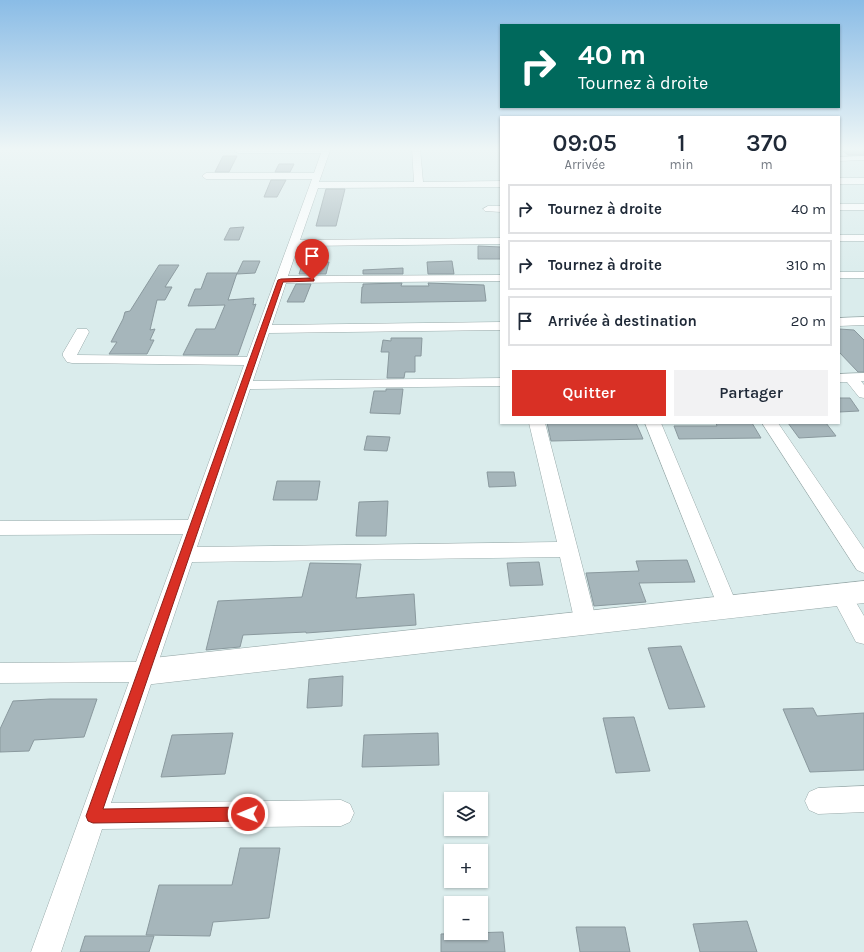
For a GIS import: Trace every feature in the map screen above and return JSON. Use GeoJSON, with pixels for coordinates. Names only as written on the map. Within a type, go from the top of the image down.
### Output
{"type":"FeatureCollection","features":[{"type":"Feature","properties":{"kind":"street"},"geometry":{"type":"LineString","coordinates":[[46,952],[312,192]]}},
{"type":"Feature","properties":{"kind":"street"},"geometry":{"type":"LineString","coordinates":[[840,207],[864,207]]}},
{"type":"Feature","properties":{"kind":"street"},"geometry":{"type":"LineString","coordinates":[[488,209],[500,209]]}},
{"type":"Feature","properties":{"kind":"street"},"geometry":{"type":"LineString","coordinates":[[840,238],[864,238]]}},
{"type":"Feature","properties":{"kind":"street"},"geometry":{"type":"LineString","coordinates":[[294,243],[500,241]]}},
{"type":"Feature","properties":{"kind":"street"},"geometry":{"type":"LineString","coordinates":[[840,275],[864,275]]}},
{"type":"Feature","properties":{"kind":"street"},"geometry":{"type":"LineString","coordinates":[[281,280],[500,278]]}},
{"type":"Feature","properties":{"kind":"street"},"geometry":{"type":"LineString","coordinates":[[840,322],[864,322]]}},
{"type":"Feature","properties":{"kind":"street"},"geometry":{"type":"LineString","coordinates":[[264,329],[500,326]]}},
{"type":"Feature","properties":{"kind":"street"},"geometry":{"type":"LineString","coordinates":[[82,332],[70,353],[72,359],[253,361]]}},
{"type":"Feature","properties":{"kind":"street"},"geometry":{"type":"LineString","coordinates":[[851,378],[864,394]]}},
{"type":"Feature","properties":{"kind":"street"},"geometry":{"type":"LineString","coordinates":[[244,385],[500,382]]}},
{"type":"Feature","properties":{"kind":"street"},"geometry":{"type":"LineString","coordinates":[[537,424],[586,623]]}},
{"type":"Feature","properties":{"kind":"street"},"geometry":{"type":"LineString","coordinates":[[653,424],[728,607]]}},
{"type":"Feature","properties":{"kind":"street"},"geometry":{"type":"LineString","coordinates":[[771,424],[864,565]]}},
{"type":"Feature","properties":{"kind":"street"},"geometry":{"type":"LineString","coordinates":[[0,528],[195,527]]}},
{"type":"Feature","properties":{"kind":"street"},"geometry":{"type":"LineString","coordinates":[[185,555],[568,549]]}},
{"type":"Feature","properties":{"kind":"street"},"geometry":{"type":"LineString","coordinates":[[0,673],[144,672],[852,594],[864,635]]}},
{"type":"Feature","properties":{"kind":"street"},"geometry":{"type":"LineString","coordinates":[[818,800],[864,799]]}},
{"type":"Feature","properties":{"kind":"street"},"geometry":{"type":"LineString","coordinates":[[93,816],[341,813]]}},
{"type":"Feature","properties":{"kind":"building"},"geometry":{"type":"Polygon","coordinates":[[[266,192],[279,192],[277,197],[264,197],[266,192]]]}},
{"type":"Feature","properties":{"kind":"building"},"geometry":{"type":"Polygon","coordinates":[[[325,192],[344,192],[336,226],[316,226],[325,192]]]}},
{"type":"Feature","properties":{"kind":"building"},"geometry":{"type":"Polygon","coordinates":[[[244,227],[239,240],[224,240],[230,228],[244,227]]]}},
{"type":"Feature","properties":{"kind":"building"},"geometry":{"type":"Polygon","coordinates":[[[478,246],[500,247],[500,259],[478,259],[478,246]]]}},
{"type":"Feature","properties":{"kind":"building"},"geometry":{"type":"Polygon","coordinates":[[[243,261],[260,261],[255,273],[237,274],[243,261]]]}},
{"type":"Feature","properties":{"kind":"building"},"geometry":{"type":"Polygon","coordinates":[[[452,261],[454,274],[428,274],[427,262],[452,261]]]}},
{"type":"Feature","properties":{"kind":"building"},"geometry":{"type":"Polygon","coordinates":[[[303,262],[329,262],[326,274],[299,274],[303,262]]]}},
{"type":"Feature","properties":{"kind":"building"},"geometry":{"type":"Polygon","coordinates":[[[159,265],[179,265],[165,287],[172,287],[165,300],[157,300],[150,330],[155,329],[150,340],[154,340],[147,354],[109,354],[117,342],[111,342],[125,312],[130,311],[159,265]]]}},
{"type":"Feature","properties":{"kind":"building"},"geometry":{"type":"Polygon","coordinates":[[[403,268],[403,274],[363,274],[363,270],[403,268]]]}},
{"type":"Feature","properties":{"kind":"building"},"geometry":{"type":"Polygon","coordinates":[[[207,273],[237,273],[228,300],[254,298],[253,305],[256,304],[238,355],[183,355],[196,329],[215,329],[225,305],[188,306],[195,289],[201,289],[207,273]]]}},
{"type":"Feature","properties":{"kind":"building"},"geometry":{"type":"Polygon","coordinates":[[[402,283],[401,286],[429,286],[428,283],[484,285],[486,301],[361,303],[363,284],[402,283]]]}},
{"type":"Feature","properties":{"kind":"building"},"geometry":{"type":"Polygon","coordinates":[[[296,284],[311,284],[304,302],[287,302],[296,284]]]}},
{"type":"Feature","properties":{"kind":"building"},"geometry":{"type":"Polygon","coordinates":[[[840,329],[854,330],[864,340],[864,372],[858,372],[840,353],[840,329]]]}},
{"type":"Feature","properties":{"kind":"building"},"geometry":{"type":"Polygon","coordinates":[[[391,338],[422,338],[421,356],[415,356],[415,372],[405,372],[404,378],[387,378],[389,352],[381,352],[383,340],[391,341],[391,338]]]}},
{"type":"Feature","properties":{"kind":"building"},"geometry":{"type":"Polygon","coordinates":[[[386,389],[403,389],[400,414],[370,413],[374,391],[386,391],[386,389]]]}},
{"type":"Feature","properties":{"kind":"building"},"geometry":{"type":"Polygon","coordinates":[[[840,398],[850,398],[859,411],[840,412],[840,398]]]}},
{"type":"Feature","properties":{"kind":"building"},"geometry":{"type":"Polygon","coordinates":[[[547,424],[636,424],[643,439],[551,441],[547,424]]]}},
{"type":"Feature","properties":{"kind":"building"},"geometry":{"type":"Polygon","coordinates":[[[716,424],[753,424],[761,438],[679,439],[674,426],[717,426],[716,424]]]}},
{"type":"Feature","properties":{"kind":"building"},"geometry":{"type":"Polygon","coordinates":[[[789,424],[827,424],[836,436],[799,438],[789,424]]]}},
{"type":"Feature","properties":{"kind":"building"},"geometry":{"type":"Polygon","coordinates":[[[367,436],[390,437],[387,451],[364,450],[367,436]]]}},
{"type":"Feature","properties":{"kind":"building"},"geometry":{"type":"Polygon","coordinates":[[[487,472],[514,472],[516,486],[489,487],[487,472]]]}},
{"type":"Feature","properties":{"kind":"building"},"geometry":{"type":"Polygon","coordinates":[[[277,481],[320,481],[317,500],[273,500],[277,481]]]}},
{"type":"Feature","properties":{"kind":"building"},"geometry":{"type":"Polygon","coordinates":[[[388,501],[386,536],[356,536],[359,502],[388,501]]]}},
{"type":"Feature","properties":{"kind":"building"},"geometry":{"type":"Polygon","coordinates":[[[687,560],[695,582],[639,583],[646,602],[594,606],[586,573],[639,571],[636,561],[687,560]]]}},
{"type":"Feature","properties":{"kind":"building"},"geometry":{"type":"Polygon","coordinates":[[[539,562],[543,585],[510,586],[507,563],[539,562]]]}},
{"type":"Feature","properties":{"kind":"building"},"geometry":{"type":"Polygon","coordinates":[[[310,563],[361,564],[356,598],[414,594],[416,625],[306,633],[243,635],[240,647],[206,650],[218,601],[302,597],[310,563]]]}},
{"type":"Feature","properties":{"kind":"building"},"geometry":{"type":"Polygon","coordinates":[[[681,646],[705,707],[669,709],[648,648],[681,646]]]}},
{"type":"Feature","properties":{"kind":"building"},"geometry":{"type":"Polygon","coordinates":[[[343,676],[342,706],[307,708],[309,679],[343,676]]]}},
{"type":"Feature","properties":{"kind":"building"},"geometry":{"type":"Polygon","coordinates":[[[97,699],[84,737],[34,740],[29,751],[0,752],[0,729],[13,701],[97,699]]]}},
{"type":"Feature","properties":{"kind":"building"},"geometry":{"type":"Polygon","coordinates":[[[813,708],[817,716],[864,713],[864,770],[810,772],[783,709],[813,708]]]}},
{"type":"Feature","properties":{"kind":"building"},"geometry":{"type":"Polygon","coordinates":[[[634,717],[650,771],[616,773],[603,718],[634,717]]]}},
{"type":"Feature","properties":{"kind":"building"},"geometry":{"type":"Polygon","coordinates":[[[233,733],[225,774],[161,777],[172,735],[233,733]]]}},
{"type":"Feature","properties":{"kind":"building"},"geometry":{"type":"Polygon","coordinates":[[[438,733],[439,765],[362,767],[364,735],[438,733]]]}},
{"type":"Feature","properties":{"kind":"building"},"geometry":{"type":"Polygon","coordinates":[[[240,848],[280,848],[269,918],[213,922],[210,936],[146,935],[159,885],[232,885],[240,848]]]}},
{"type":"Feature","properties":{"kind":"building"},"geometry":{"type":"Polygon","coordinates":[[[747,921],[757,952],[700,952],[693,924],[747,921]]]}},
{"type":"Feature","properties":{"kind":"building"},"geometry":{"type":"Polygon","coordinates":[[[576,927],[625,927],[630,952],[580,952],[576,927]]]}},
{"type":"Feature","properties":{"kind":"building"},"geometry":{"type":"Polygon","coordinates":[[[488,932],[503,932],[505,952],[441,952],[441,934],[444,934],[444,940],[488,940],[488,932]]]}},
{"type":"Feature","properties":{"kind":"building"},"geometry":{"type":"Polygon","coordinates":[[[85,936],[154,936],[149,952],[80,952],[85,936]]]}},
{"type":"Feature","properties":{"kind":"route"},"geometry":{"type":"LineString","coordinates":[[248,814],[93,816],[281,280],[312,280]]}}]}
